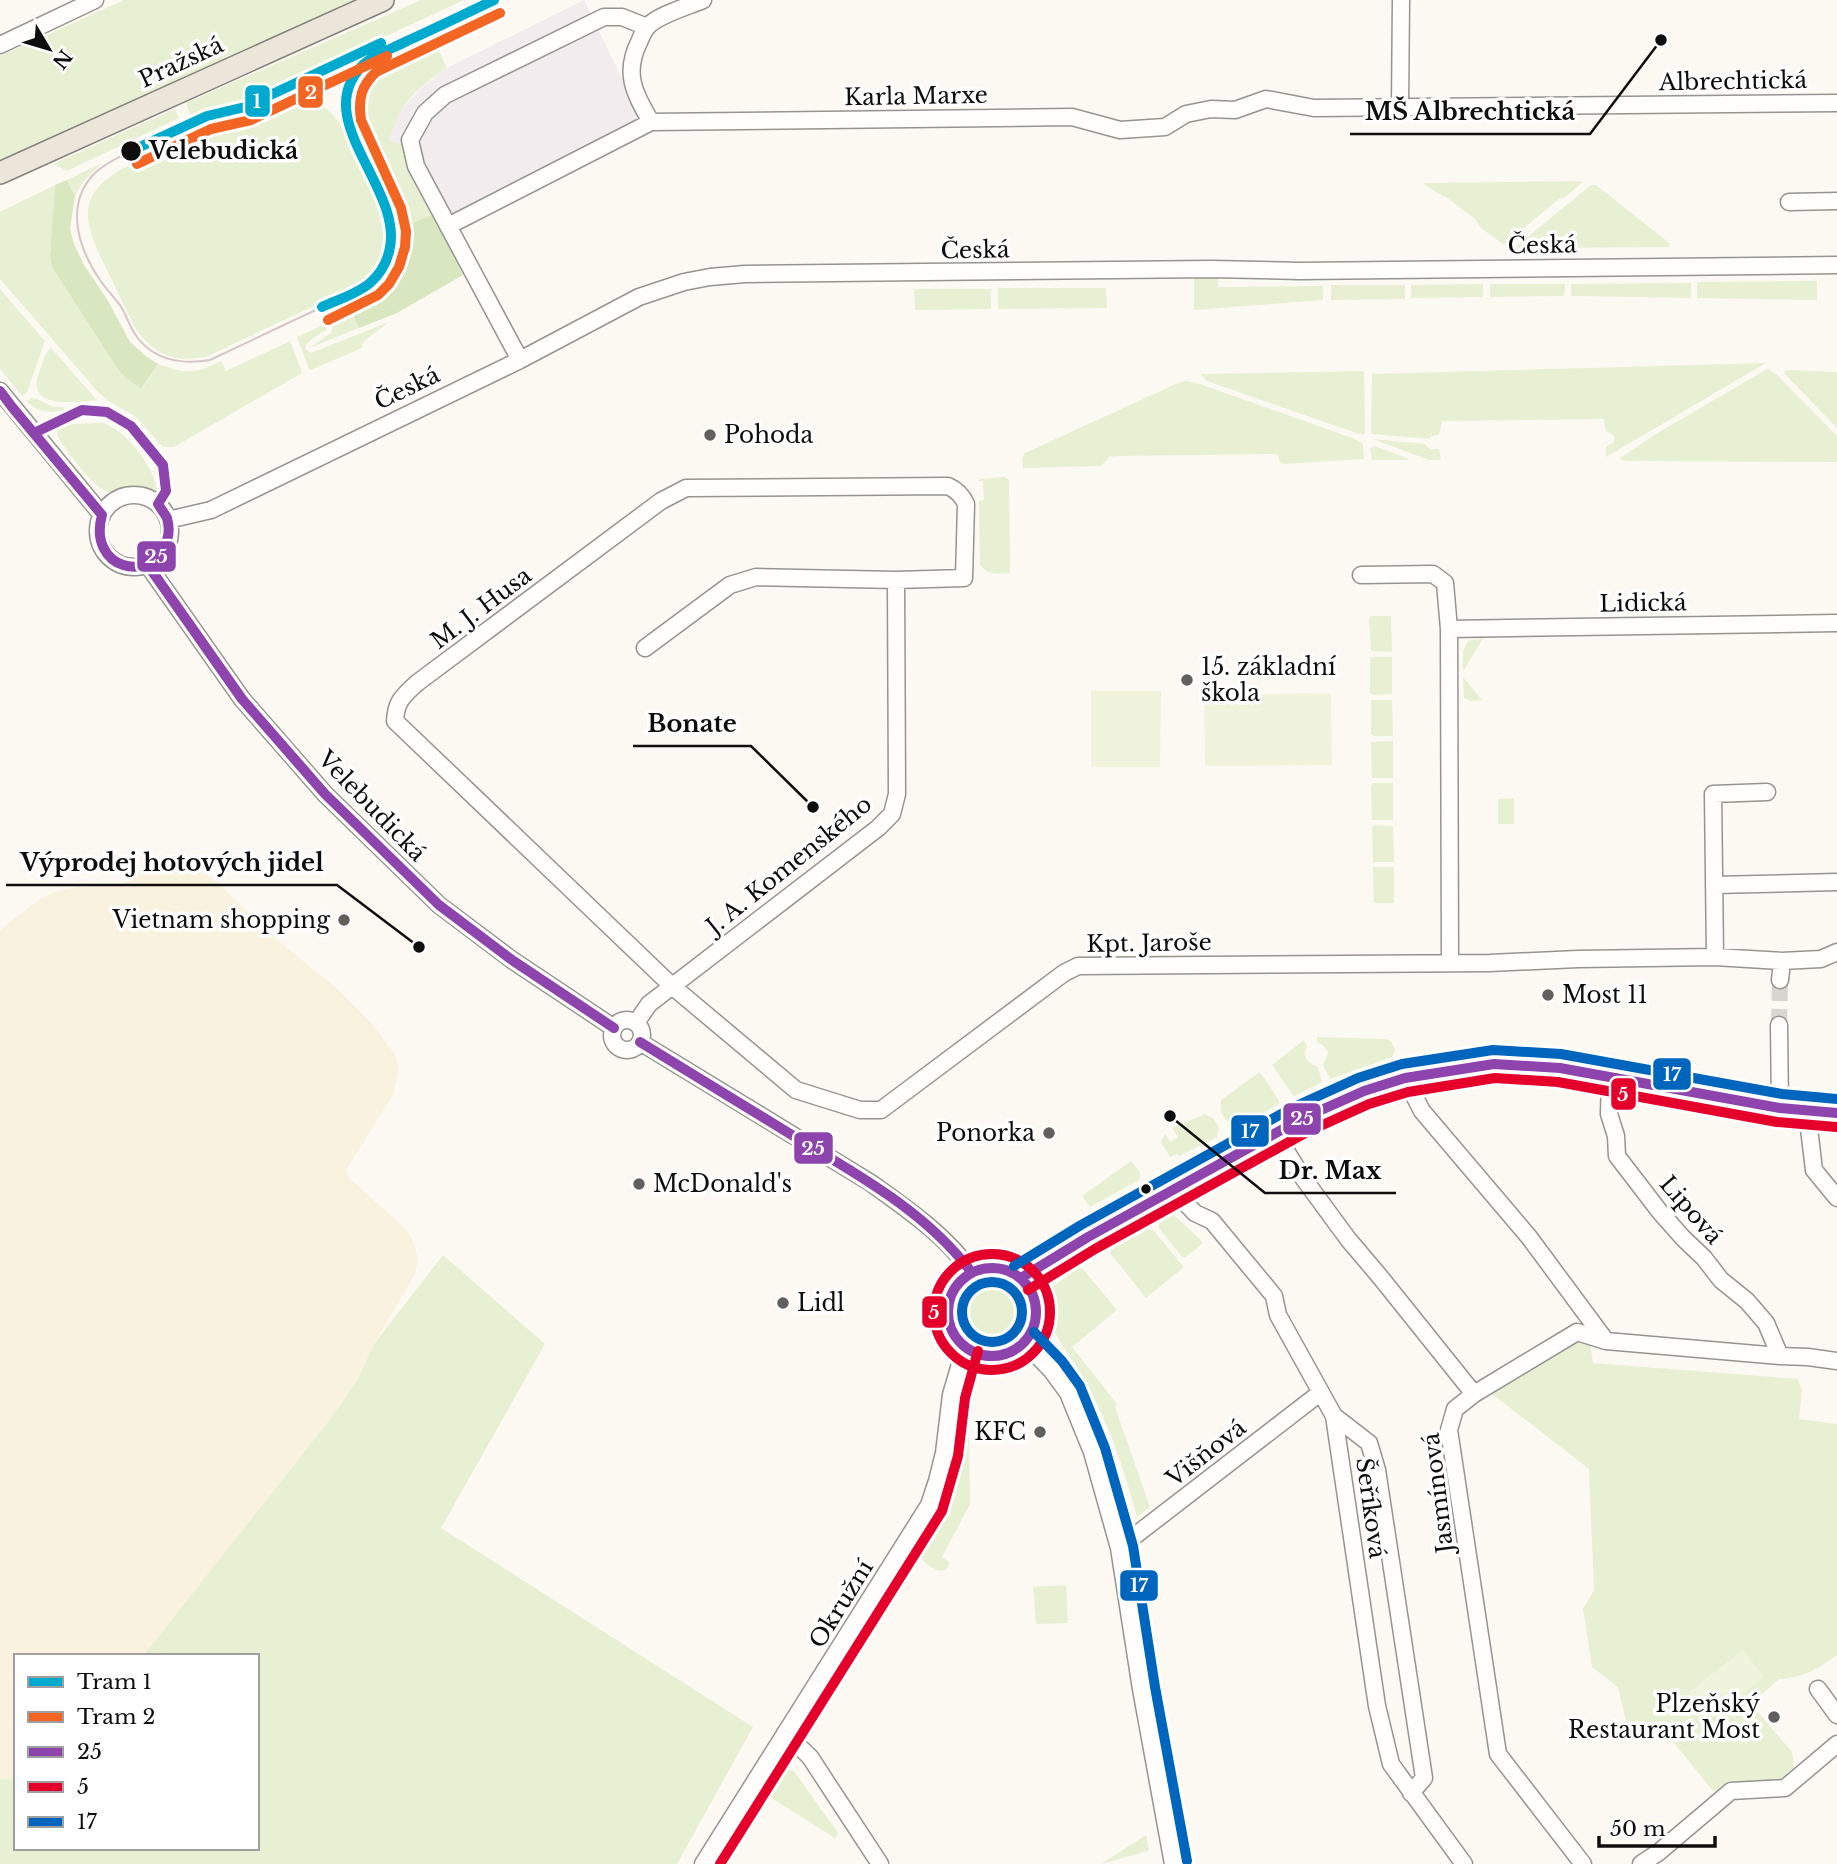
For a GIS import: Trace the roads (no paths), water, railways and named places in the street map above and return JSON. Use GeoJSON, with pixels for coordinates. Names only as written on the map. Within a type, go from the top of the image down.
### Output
{"type":"FeatureCollection","features":[{"type":"Feature","properties":{"kind":"main road","name":"Pražská"},"geometry":{"type":"LineString","coordinates":[[0,173],[383,0]]}},
{"type":"Feature","properties":{"kind":"street"},"geometry":{"type":"LineString","coordinates":[[0,45],[95,0]]}},
{"type":"Feature","properties":{"kind":"street"},"geometry":{"type":"LineString","coordinates":[[651,122],[635,91],[631,72],[636,48],[647,27],[660,18],[703,0]]}},
{"type":"Feature","properties":{"kind":"street"},"geometry":{"type":"LineString","coordinates":[[1400,107],[1401,0]]}},
{"type":"Feature","properties":{"kind":"street"},"geometry":{"type":"LineString","coordinates":[[520,360],[416,166],[410,140],[425,113],[445,94],[604,17],[622,17],[647,27]]}},
{"type":"Feature","properties":{"kind":"street","name":"Karla Marxe"},"geometry":{"type":"LineString","coordinates":[[448,226],[651,122],[1072,117],[1119,130],[1165,127],[1186,114],[1211,109],[1235,110],[1266,99],[1314,108],[1400,107]]}},
{"type":"Feature","properties":{"kind":"street","name":"Albrechtická"},"geometry":{"type":"LineString","coordinates":[[1400,107],[1837,103]]}},
{"type":"Feature","properties":{"kind":"street"},"geometry":{"type":"LineString","coordinates":[[1790,202],[1837,201]]}},
{"type":"Feature","properties":{"kind":"street","name":"Česká"},"geometry":{"type":"LineString","coordinates":[[168,520],[211,510],[520,360],[639,297],[676,284],[710,277],[744,274],[1211,269],[1312,271],[1837,265]]}},
{"type":"Feature","properties":{"kind":"street"},"geometry":{"type":"LineString","coordinates":[[0,391],[102,515]]}},
{"type":"Feature","properties":{"kind":"street","name":"M. J. Husa"},"geometry":{"type":"LineString","coordinates":[[672,986],[395,721],[397,706],[417,683],[661,501],[686,488],[948,486],[956,490],[966,504],[964,578],[896,580]]}},
{"type":"Feature","properties":{"kind":"street"},"geometry":{"type":"LineString","coordinates":[[127,496],[149,498],[158,504],[168,520],[169,541],[164,551],[147,564],[136,567],[116,562],[107,555],[102,546],[99,525],[102,515],[108,506],[127,496]]}},
{"type":"Feature","properties":{"kind":"street","name":"Velebudická"},"geometry":{"type":"LineString","coordinates":[[147,564],[242,699],[325,794],[362,831],[439,905],[512,960],[614,1028]]}},
{"type":"Feature","properties":{"kind":"street"},"geometry":{"type":"LineString","coordinates":[[1361,575],[1433,574],[1446,583],[1449,629],[1450,963]]}},
{"type":"Feature","properties":{"kind":"street"},"geometry":{"type":"LineString","coordinates":[[645,648],[730,585],[756,577],[896,580]]}},
{"type":"Feature","properties":{"kind":"street","name":"J. A. Komenského"},"geometry":{"type":"LineString","coordinates":[[636,1023],[649,1004],[878,828],[892,814],[897,794],[896,580]]}},
{"type":"Feature","properties":{"kind":"street","name":"Lidická"},"geometry":{"type":"LineString","coordinates":[[1449,629],[1837,622]]}},
{"type":"Feature","properties":{"kind":"street"},"geometry":{"type":"LineString","coordinates":[[1715,957],[1713,794],[1767,792]]}},
{"type":"Feature","properties":{"kind":"street"},"geometry":{"type":"LineString","coordinates":[[1714,885],[1837,881]]}},
{"type":"Feature","properties":{"kind":"street","name":"Kpt. Jaroše"},"geometry":{"type":"LineString","coordinates":[[672,986],[796,1090],[860,1110],[881,1110],[1064,973],[1078,966],[1450,963],[1715,957],[1782,961],[1821,959],[1837,952]]}},
{"type":"Feature","properties":{"kind":"street"},"geometry":{"type":"LineString","coordinates":[[1780,981],[1782,961]]}},
{"type":"Feature","properties":{"kind":"street"},"geometry":{"type":"LineString","coordinates":[[624,1020],[636,1023],[642,1034],[640,1042],[634,1048],[621,1048],[614,1042],[614,1028],[624,1020]]}},
{"type":"Feature","properties":{"kind":"street"},"geometry":{"type":"LineString","coordinates":[[1779,1025],[1780,1108]]}},
{"type":"Feature","properties":{"kind":"street"},"geometry":{"type":"LineString","coordinates":[[640,1042],[871,1183],[949,1245],[972,1272]]}},
{"type":"Feature","properties":{"kind":"street"},"geometry":{"type":"LineString","coordinates":[[1021,1278],[1088,1237],[1301,1119],[1364,1091],[1405,1078],[1494,1064],[1560,1068],[1780,1108],[1837,1113]]}},
{"type":"Feature","properties":{"kind":"street","name":"Lipová"},"geometry":{"type":"LineString","coordinates":[[1610,1076],[1609,1114],[1616,1136],[1618,1156],[1683,1238],[1721,1280],[1747,1301],[1766,1323],[1780,1356]]}},
{"type":"Feature","properties":{"kind":"street"},"geometry":{"type":"LineString","coordinates":[[1405,1078],[1422,1111],[1529,1237],[1606,1341]]}},
{"type":"Feature","properties":{"kind":"street"},"geometry":{"type":"LineString","coordinates":[[1807,1112],[1814,1170],[1837,1198]]}},
{"type":"Feature","properties":{"kind":"street"},"geometry":{"type":"LineString","coordinates":[[1275,1133],[1301,1175],[1474,1394]]}},
{"type":"Feature","properties":{"kind":"street","name":"Šeříková"},"geometry":{"type":"LineString","coordinates":[[1173,1189],[1195,1213],[1212,1221],[1275,1296],[1278,1315],[1334,1416],[1377,1706],[1391,1764],[1464,1864]]}},
{"type":"Feature","properties":{"kind":"street"},"geometry":{"type":"LineString","coordinates":[[981,1269],[1009,1271],[1021,1278],[1030,1289],[1035,1302],[1036,1317],[1032,1331],[1024,1342],[1002,1355],[989,1356],[965,1347],[950,1325],[948,1311],[951,1297],[958,1285],[972,1272],[981,1269]]}},
{"type":"Feature","properties":{"kind":"street","name":"Jasmínová"},"geometry":{"type":"LineString","coordinates":[[1583,1864],[1498,1754],[1449,1430],[1455,1409],[1474,1394],[1577,1332],[1606,1341],[1837,1361]]}},
{"type":"Feature","properties":{"kind":"street"},"geometry":{"type":"LineString","coordinates":[[1024,1342],[1052,1371],[1068,1393],[1092,1452],[1119,1548],[1173,1864]]}},
{"type":"Feature","properties":{"kind":"street","name":"Okružní"},"geometry":{"type":"LineString","coordinates":[[703,1864],[929,1504],[944,1452],[951,1395],[965,1347]]}},
{"type":"Feature","properties":{"kind":"street","name":"Višňová"},"geometry":{"type":"LineString","coordinates":[[1119,1548],[1320,1393]]}},
{"type":"Feature","properties":{"kind":"street"},"geometry":{"type":"LineString","coordinates":[[1334,1416],[1368,1443],[1377,1470],[1424,1778],[1411,1793]]}},
{"type":"Feature","properties":{"kind":"street"},"geometry":{"type":"LineString","coordinates":[[1818,1689],[1837,1715]]}},
{"type":"Feature","properties":{"kind":"street"},"geometry":{"type":"LineString","coordinates":[[785,1733],[810,1758],[880,1864]]}},
{"type":"Feature","properties":{"kind":"street"},"geometry":{"type":"LineString","coordinates":[[1641,1864],[1731,1791],[1785,1787],[1837,1744]]}},
{"type":"Feature","properties":{"kind":"tunnel"},"geometry":{"type":"LineString","coordinates":[[1779,1025],[1780,980]]}},
{"type":"Feature","properties":{"kind":"tram line","name":"1"},"geometry":{"type":"LineString","coordinates":[[322,307],[353,294],[370,283],[382,269],[389,252],[391,229],[385,205],[352,133],[346,110],[348,88],[361,67],[382,52],[494,0]]}},
{"type":"Feature","properties":{"kind":"tram line","name":"2"},"geometry":{"type":"LineString","coordinates":[[328,320],[378,295],[389,284],[399,267],[405,247],[406,231],[401,208],[361,120],[360,99],[367,82],[376,72],[500,13]]}},
{"type":"Feature","properties":{"kind":"tram line","name":"1"},"geometry":{"type":"LineString","coordinates":[[131,151],[207,116],[245,107],[381,43]]}},
{"type":"Feature","properties":{"kind":"tram line","name":"2"},"geometry":{"type":"LineString","coordinates":[[137,164],[211,129],[251,120],[387,56]]}},
{"type":"Feature","properties":{"kind":"tram line"},"geometry":{"type":"LineString","coordinates":[[131,151],[103,166],[85,185],[77,212],[78,226],[92,267],[120,305],[135,334],[150,350],[178,361],[210,360],[322,307]]}},
{"type":"Feature","properties":{"kind":"place","name":"MŠ Albrechtická"},"geometry":{"type":"Point","coordinates":[1661,40]}},
{"type":"Feature","properties":{"kind":"place","name":"Velebudická"},"geometry":{"type":"Point","coordinates":[131,151]}},
{"type":"Feature","properties":{"kind":"place","name":"Pohoda"},"geometry":{"type":"Point","coordinates":[710,435]}},
{"type":"Feature","properties":{"kind":"place","name":"15. základní škola"},"geometry":{"type":"Point","coordinates":[1187,680]}},
{"type":"Feature","properties":{"kind":"place","name":"Bonate"},"geometry":{"type":"Point","coordinates":[813,807]}},
{"type":"Feature","properties":{"kind":"place","name":"Vietnam shopping"},"geometry":{"type":"Point","coordinates":[344,920]}},
{"type":"Feature","properties":{"kind":"place","name":"Výprodej hotových jidel"},"geometry":{"type":"Point","coordinates":[419,947]}},
{"type":"Feature","properties":{"kind":"place","name":"Most 11"},"geometry":{"type":"Point","coordinates":[1548,995]}},
{"type":"Feature","properties":{"kind":"place","name":"Dr. Max"},"geometry":{"type":"Point","coordinates":[1170,1116]}},
{"type":"Feature","properties":{"kind":"place","name":"Ponorka"},"geometry":{"type":"Point","coordinates":[1049,1133]}},
{"type":"Feature","properties":{"kind":"place","name":"McDonald's"},"geometry":{"type":"Point","coordinates":[639,1184]}},
{"type":"Feature","properties":{"kind":"place","name":"Lidl"},"geometry":{"type":"Point","coordinates":[783,1303]}},
{"type":"Feature","properties":{"kind":"place","name":"KFC"},"geometry":{"type":"Point","coordinates":[1040,1432]}},
{"type":"Feature","properties":{"kind":"place","name":"Plzeňský Restaurant Most"},"geometry":{"type":"Point","coordinates":[1774,1717]}}]}
